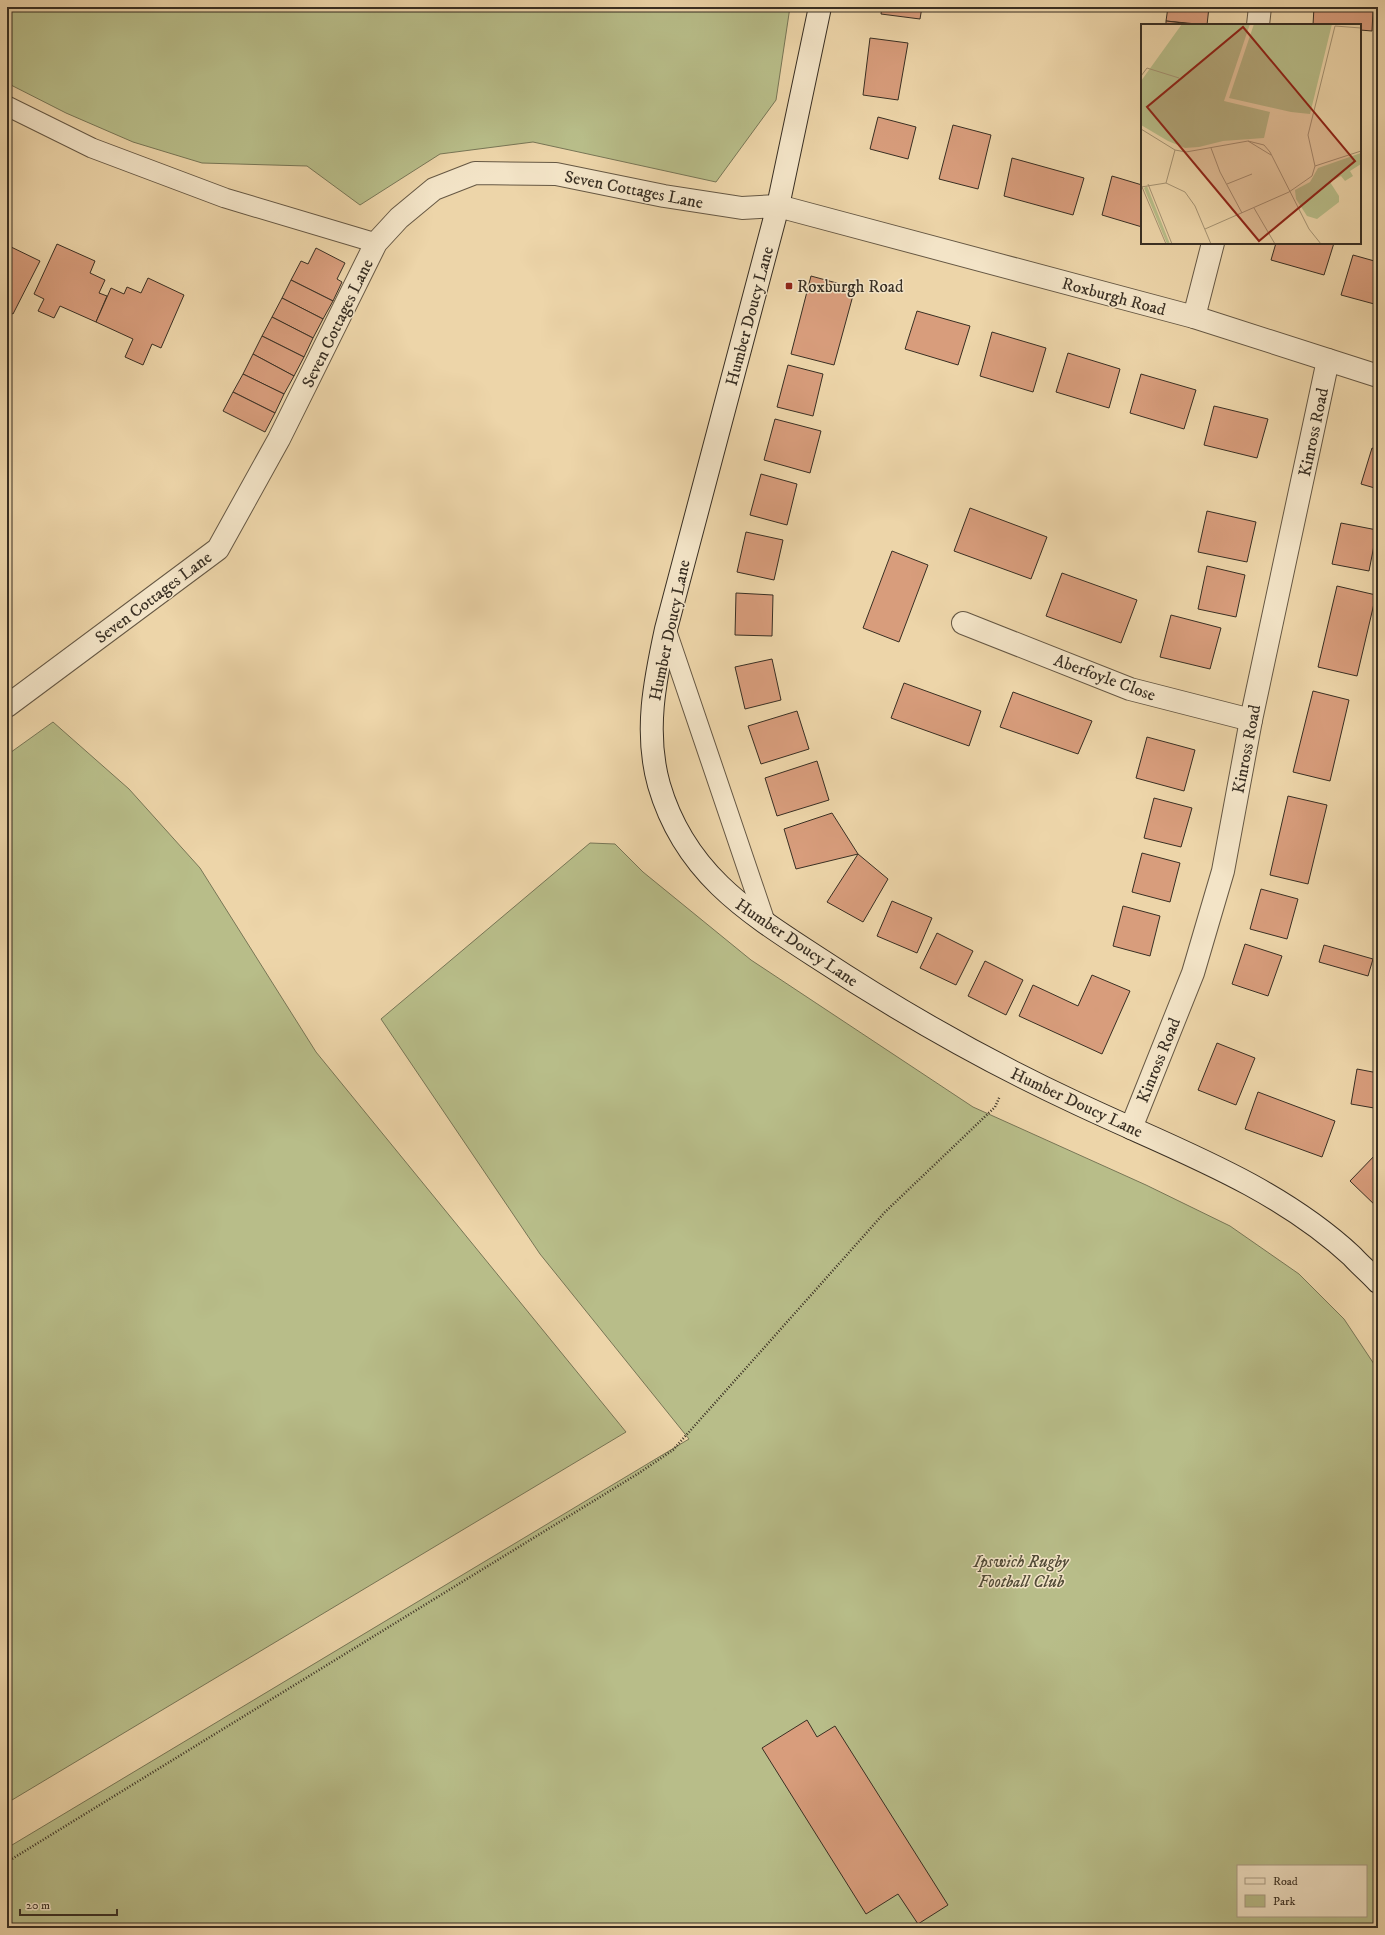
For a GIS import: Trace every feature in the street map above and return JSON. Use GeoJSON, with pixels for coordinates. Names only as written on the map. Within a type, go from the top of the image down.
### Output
{"type":"FeatureCollection","features":[{"type":"Feature","properties":{"kind":"street","name":"Humber Doucy Lane"},"geometry":{"type":"LineString","coordinates":[[820,7],[778,206],[666,628],[655,681],[652,711],[653,753],[659,784],[665,801],[678,830],[705,870],[735,901],[766,924],[907,1015],[1012,1073],[1130,1128],[1219,1167],[1302,1216],[1339,1245],[1378,1282]]}},
{"type":"Feature","properties":{"kind":"street"},"geometry":{"type":"LineString","coordinates":[[1258,24],[1260,7]]}},
{"type":"Feature","properties":{"kind":"street","name":"Seven Cottages Lane"},"geometry":{"type":"LineString","coordinates":[[7,706],[218,549],[279,439],[376,243],[399,218],[434,189],[475,173],[556,174],[664,196],[742,208],[778,206]]}},
{"type":"Feature","properties":{"kind":"street","name":"Roxburgh Road"},"geometry":{"type":"LineString","coordinates":[[778,206],[1194,318],[1378,376]]}},
{"type":"Feature","properties":{"kind":"street"},"geometry":{"type":"LineString","coordinates":[[1194,318],[1213,244]]}},
{"type":"Feature","properties":{"kind":"street","name":"Kinross Road"},"geometry":{"type":"LineString","coordinates":[[1130,1128],[1193,973],[1224,871],[1251,720],[1328,360]]}},
{"type":"Feature","properties":{"kind":"street","name":"Aberfoyle Close"},"geometry":{"type":"LineString","coordinates":[[963,623],[1130,689],[1251,720]]}},
{"type":"Feature","properties":{"kind":"lane"},"geometry":{"type":"LineString","coordinates":[[7,106],[92,148],[225,198],[376,243]]}},
{"type":"Feature","properties":{"kind":"lane"},"geometry":{"type":"LineString","coordinates":[[666,628],[766,924]]}},
{"type":"Feature","properties":{"kind":"path"},"geometry":{"type":"LineString","coordinates":[[7,1862],[639,1473],[673,1450],[885,1212],[995,1106],[1012,1073]]}},
{"type":"Feature","properties":{"kind":"green space"},"geometry":{"type":"Polygon","coordinates":[[[7,7],[790,7],[776,100],[716,182],[533,142],[440,154],[360,205],[307,166],[202,163],[133,142],[66,113],[7,83],[7,7]]]}},
{"type":"Feature","properties":{"kind":"green space"},"geometry":{"type":"Polygon","coordinates":[[[53,722],[129,789],[200,868],[316,1052],[626,1432],[7,1803],[7,755],[53,722]]]}},
{"type":"Feature","properties":{"kind":"green space","name":"Ipswich Rugby Football Club"},"geometry":{"type":"Polygon","coordinates":[[[590,843],[615,844],[643,872],[751,960],[973,1107],[1146,1185],[1230,1226],[1299,1274],[1344,1319],[1378,1370],[1378,1928],[7,1928],[7,1848],[689,1439],[540,1254],[381,1019],[590,843]]]}},
{"type":"Feature","properties":{"kind":"building"},"geometry":{"type":"Polygon","coordinates":[[[882,7],[922,7],[920,19],[881,14],[882,7]]]}},
{"type":"Feature","properties":{"kind":"building"},"geometry":{"type":"Polygon","coordinates":[[[1168,7],[1209,7],[1207,24],[1166,21],[1168,7]]]}},
{"type":"Feature","properties":{"kind":"building"},"geometry":{"type":"Polygon","coordinates":[[[1314,7],[1373,11],[1372,31],[1361,30],[1361,24],[1313,24],[1314,7]]]}},
{"type":"Feature","properties":{"kind":"building"},"geometry":{"type":"Polygon","coordinates":[[[1314,7],[1353,7],[1353,10],[1314,7]]]}},
{"type":"Feature","properties":{"kind":"building"},"geometry":{"type":"Polygon","coordinates":[[[1166,21],[1192,24],[1166,24],[1166,21]]]}},
{"type":"Feature","properties":{"kind":"building"},"geometry":{"type":"Polygon","coordinates":[[[870,38],[908,43],[898,100],[863,95],[870,38]]]}},
{"type":"Feature","properties":{"kind":"building"},"geometry":{"type":"Polygon","coordinates":[[[878,117],[916,127],[908,159],[870,149],[878,117]]]}},
{"type":"Feature","properties":{"kind":"building"},"geometry":{"type":"Polygon","coordinates":[[[953,125],[991,135],[978,189],[939,179],[953,125]]]}},
{"type":"Feature","properties":{"kind":"building"},"geometry":{"type":"Polygon","coordinates":[[[1012,158],[1084,178],[1073,215],[1004,196],[1012,158]]]}},
{"type":"Feature","properties":{"kind":"building"},"geometry":{"type":"Polygon","coordinates":[[[1112,176],[1141,185],[1141,227],[1102,215],[1112,176]]]}},
{"type":"Feature","properties":{"kind":"building"},"geometry":{"type":"Polygon","coordinates":[[[57,244],[95,261],[90,273],[105,280],[99,293],[107,296],[96,322],[60,306],[54,318],[38,311],[44,299],[34,294],[57,244]]]}},
{"type":"Feature","properties":{"kind":"building"},"geometry":{"type":"Polygon","coordinates":[[[1276,244],[1334,244],[1324,275],[1271,260],[1276,244]]]}},
{"type":"Feature","properties":{"kind":"building"},"geometry":{"type":"Polygon","coordinates":[[[7,245],[40,261],[13,314],[7,311],[7,245]]]}},
{"type":"Feature","properties":{"kind":"building"},"geometry":{"type":"Polygon","coordinates":[[[316,248],[345,263],[337,279],[342,282],[333,301],[291,280],[301,261],[308,264],[316,248]]]}},
{"type":"Feature","properties":{"kind":"building"},"geometry":{"type":"Polygon","coordinates":[[[1353,255],[1378,262],[1378,305],[1341,295],[1353,255]]]}},
{"type":"Feature","properties":{"kind":"building"},"geometry":{"type":"Polygon","coordinates":[[[811,276],[855,288],[834,365],[791,354],[811,276]]]}},
{"type":"Feature","properties":{"kind":"building"},"geometry":{"type":"Polygon","coordinates":[[[148,278],[184,295],[161,348],[152,344],[143,365],[125,357],[133,339],[96,322],[111,288],[124,294],[127,287],[141,293],[148,278]]]}},
{"type":"Feature","properties":{"kind":"building"},"geometry":{"type":"Polygon","coordinates":[[[291,280],[333,301],[323,319],[282,298],[291,280]]]}},
{"type":"Feature","properties":{"kind":"building"},"geometry":{"type":"Polygon","coordinates":[[[282,298],[323,319],[313,338],[272,317],[282,298]]]}},
{"type":"Feature","properties":{"kind":"building"},"geometry":{"type":"Polygon","coordinates":[[[917,311],[970,326],[958,365],[905,349],[917,311]]]}},
{"type":"Feature","properties":{"kind":"building"},"geometry":{"type":"Polygon","coordinates":[[[272,317],[313,338],[304,357],[262,336],[272,317]]]}},
{"type":"Feature","properties":{"kind":"building"},"geometry":{"type":"Polygon","coordinates":[[[992,332],[1046,348],[1033,392],[980,376],[992,332]]]}},
{"type":"Feature","properties":{"kind":"building"},"geometry":{"type":"Polygon","coordinates":[[[262,336],[304,357],[294,376],[253,354],[262,336]]]}},
{"type":"Feature","properties":{"kind":"building"},"geometry":{"type":"Polygon","coordinates":[[[1068,353],[1120,369],[1109,408],[1056,392],[1068,353]]]}},
{"type":"Feature","properties":{"kind":"building"},"geometry":{"type":"Polygon","coordinates":[[[253,354],[294,376],[284,394],[243,374],[253,354]]]}},
{"type":"Feature","properties":{"kind":"building"},"geometry":{"type":"Polygon","coordinates":[[[788,365],[823,374],[813,416],[777,407],[788,365]]]}},
{"type":"Feature","properties":{"kind":"building"},"geometry":{"type":"Polygon","coordinates":[[[243,374],[284,394],[275,413],[233,392],[243,374]]]}},
{"type":"Feature","properties":{"kind":"building"},"geometry":{"type":"Polygon","coordinates":[[[1141,374],[1196,390],[1184,429],[1130,413],[1141,374]]]}},
{"type":"Feature","properties":{"kind":"building"},"geometry":{"type":"Polygon","coordinates":[[[233,392],[275,413],[265,432],[223,411],[233,392]]]}},
{"type":"Feature","properties":{"kind":"building"},"geometry":{"type":"Polygon","coordinates":[[[1214,406],[1268,419],[1257,458],[1204,445],[1214,406]]]}},
{"type":"Feature","properties":{"kind":"building"},"geometry":{"type":"Polygon","coordinates":[[[775,419],[821,431],[810,473],[764,460],[775,419]]]}},
{"type":"Feature","properties":{"kind":"building"},"geometry":{"type":"Polygon","coordinates":[[[1372,448],[1378,450],[1378,489],[1361,484],[1372,448]]]}},
{"type":"Feature","properties":{"kind":"building"},"geometry":{"type":"Polygon","coordinates":[[[761,474],[797,484],[787,525],[750,515],[761,474]]]}},
{"type":"Feature","properties":{"kind":"building"},"geometry":{"type":"Polygon","coordinates":[[[970,508],[1047,537],[1031,579],[954,551],[970,508]]]}},
{"type":"Feature","properties":{"kind":"building"},"geometry":{"type":"Polygon","coordinates":[[[1207,511],[1256,522],[1247,562],[1198,552],[1207,511]]]}},
{"type":"Feature","properties":{"kind":"building"},"geometry":{"type":"Polygon","coordinates":[[[1341,523],[1377,530],[1369,571],[1332,564],[1341,523]]]}},
{"type":"Feature","properties":{"kind":"building"},"geometry":{"type":"Polygon","coordinates":[[[746,532],[783,540],[774,580],[737,572],[746,532]]]}},
{"type":"Feature","properties":{"kind":"building"},"geometry":{"type":"Polygon","coordinates":[[[892,551],[928,565],[899,642],[863,628],[892,551]]]}},
{"type":"Feature","properties":{"kind":"building"},"geometry":{"type":"Polygon","coordinates":[[[1207,566],[1245,575],[1236,617],[1198,609],[1207,566]]]}},
{"type":"Feature","properties":{"kind":"building"},"geometry":{"type":"Polygon","coordinates":[[[1062,573],[1137,600],[1121,643],[1046,616],[1062,573]]]}},
{"type":"Feature","properties":{"kind":"building"},"geometry":{"type":"Polygon","coordinates":[[[1337,586],[1376,595],[1357,676],[1318,667],[1337,586]]]}},
{"type":"Feature","properties":{"kind":"building"},"geometry":{"type":"Polygon","coordinates":[[[736,593],[773,595],[772,636],[735,635],[736,593]]]}},
{"type":"Feature","properties":{"kind":"building"},"geometry":{"type":"Polygon","coordinates":[[[1171,615],[1221,628],[1210,669],[1160,657],[1171,615]]]}},
{"type":"Feature","properties":{"kind":"building"},"geometry":{"type":"Polygon","coordinates":[[[772,659],[781,700],[745,709],[735,667],[772,659]]]}},
{"type":"Feature","properties":{"kind":"building"},"geometry":{"type":"Polygon","coordinates":[[[904,683],[981,711],[969,746],[891,718],[904,683]]]}},
{"type":"Feature","properties":{"kind":"building"},"geometry":{"type":"Polygon","coordinates":[[[1313,691],[1349,700],[1330,781],[1293,772],[1313,691]]]}},
{"type":"Feature","properties":{"kind":"building"},"geometry":{"type":"Polygon","coordinates":[[[1013,692],[1092,721],[1078,754],[1000,727],[1013,692]]]}},
{"type":"Feature","properties":{"kind":"building"},"geometry":{"type":"Polygon","coordinates":[[[797,711],[809,749],[761,764],[748,726],[797,711]]]}},
{"type":"Feature","properties":{"kind":"building"},"geometry":{"type":"Polygon","coordinates":[[[1147,737],[1195,750],[1184,791],[1136,778],[1147,737]]]}},
{"type":"Feature","properties":{"kind":"building"},"geometry":{"type":"Polygon","coordinates":[[[817,761],[829,800],[777,816],[765,778],[817,761]]]}},
{"type":"Feature","properties":{"kind":"building"},"geometry":{"type":"Polygon","coordinates":[[[1288,796],[1327,805],[1308,884],[1270,875],[1288,796]]]}},
{"type":"Feature","properties":{"kind":"building"},"geometry":{"type":"Polygon","coordinates":[[[1154,798],[1192,808],[1181,847],[1144,838],[1154,798]]]}},
{"type":"Feature","properties":{"kind":"building"},"geometry":{"type":"Polygon","coordinates":[[[832,813],[858,854],[796,869],[784,829],[832,813]]]}},
{"type":"Feature","properties":{"kind":"building"},"geometry":{"type":"Polygon","coordinates":[[[1142,853],[1180,863],[1170,902],[1132,892],[1142,853]]]}},
{"type":"Feature","properties":{"kind":"building"},"geometry":{"type":"Polygon","coordinates":[[[858,854],[888,879],[863,922],[827,902],[858,854]]]}},
{"type":"Feature","properties":{"kind":"building"},"geometry":{"type":"Polygon","coordinates":[[[1261,889],[1298,899],[1287,939],[1250,929],[1261,889]]]}},
{"type":"Feature","properties":{"kind":"building"},"geometry":{"type":"Polygon","coordinates":[[[892,901],[932,918],[917,953],[877,936],[892,901]]]}},
{"type":"Feature","properties":{"kind":"building"},"geometry":{"type":"Polygon","coordinates":[[[1123,906],[1160,916],[1150,956],[1113,946],[1123,906]]]}},
{"type":"Feature","properties":{"kind":"building"},"geometry":{"type":"Polygon","coordinates":[[[937,933],[973,951],[956,985],[920,968],[937,933]]]}},
{"type":"Feature","properties":{"kind":"building"},"geometry":{"type":"Polygon","coordinates":[[[1245,944],[1282,956],[1268,996],[1232,984],[1245,944]]]}},
{"type":"Feature","properties":{"kind":"building"},"geometry":{"type":"Polygon","coordinates":[[[1324,945],[1373,959],[1368,976],[1319,962],[1324,945]]]}},
{"type":"Feature","properties":{"kind":"building"},"geometry":{"type":"Polygon","coordinates":[[[985,961],[1023,980],[1006,1015],[968,996],[985,961]]]}},
{"type":"Feature","properties":{"kind":"building"},"geometry":{"type":"Polygon","coordinates":[[[1092,975],[1130,991],[1102,1054],[1019,1016],[1033,985],[1078,1006],[1092,975]]]}},
{"type":"Feature","properties":{"kind":"building"},"geometry":{"type":"Polygon","coordinates":[[[1217,1043],[1255,1058],[1236,1105],[1198,1090],[1217,1043]]]}},
{"type":"Feature","properties":{"kind":"building"},"geometry":{"type":"Polygon","coordinates":[[[1357,1069],[1378,1073],[1374,1108],[1351,1104],[1357,1069]]]}},
{"type":"Feature","properties":{"kind":"building"},"geometry":{"type":"Polygon","coordinates":[[[1258,1092],[1335,1121],[1322,1157],[1245,1129],[1258,1092]]]}},
{"type":"Feature","properties":{"kind":"building"},"geometry":{"type":"Polygon","coordinates":[[[1378,1152],[1378,1208],[1350,1181],[1378,1152]]]}},
{"type":"Feature","properties":{"kind":"building"},"geometry":{"type":"Polygon","coordinates":[[[807,1720],[817,1737],[835,1726],[948,1905],[918,1924],[898,1894],[866,1914],[762,1748],[807,1720]]]}},
{"type":"Feature","properties":{"kind":"place","name":"Roxburgh Road"},"geometry":{"type":"Point","coordinates":[789,286]}}]}
